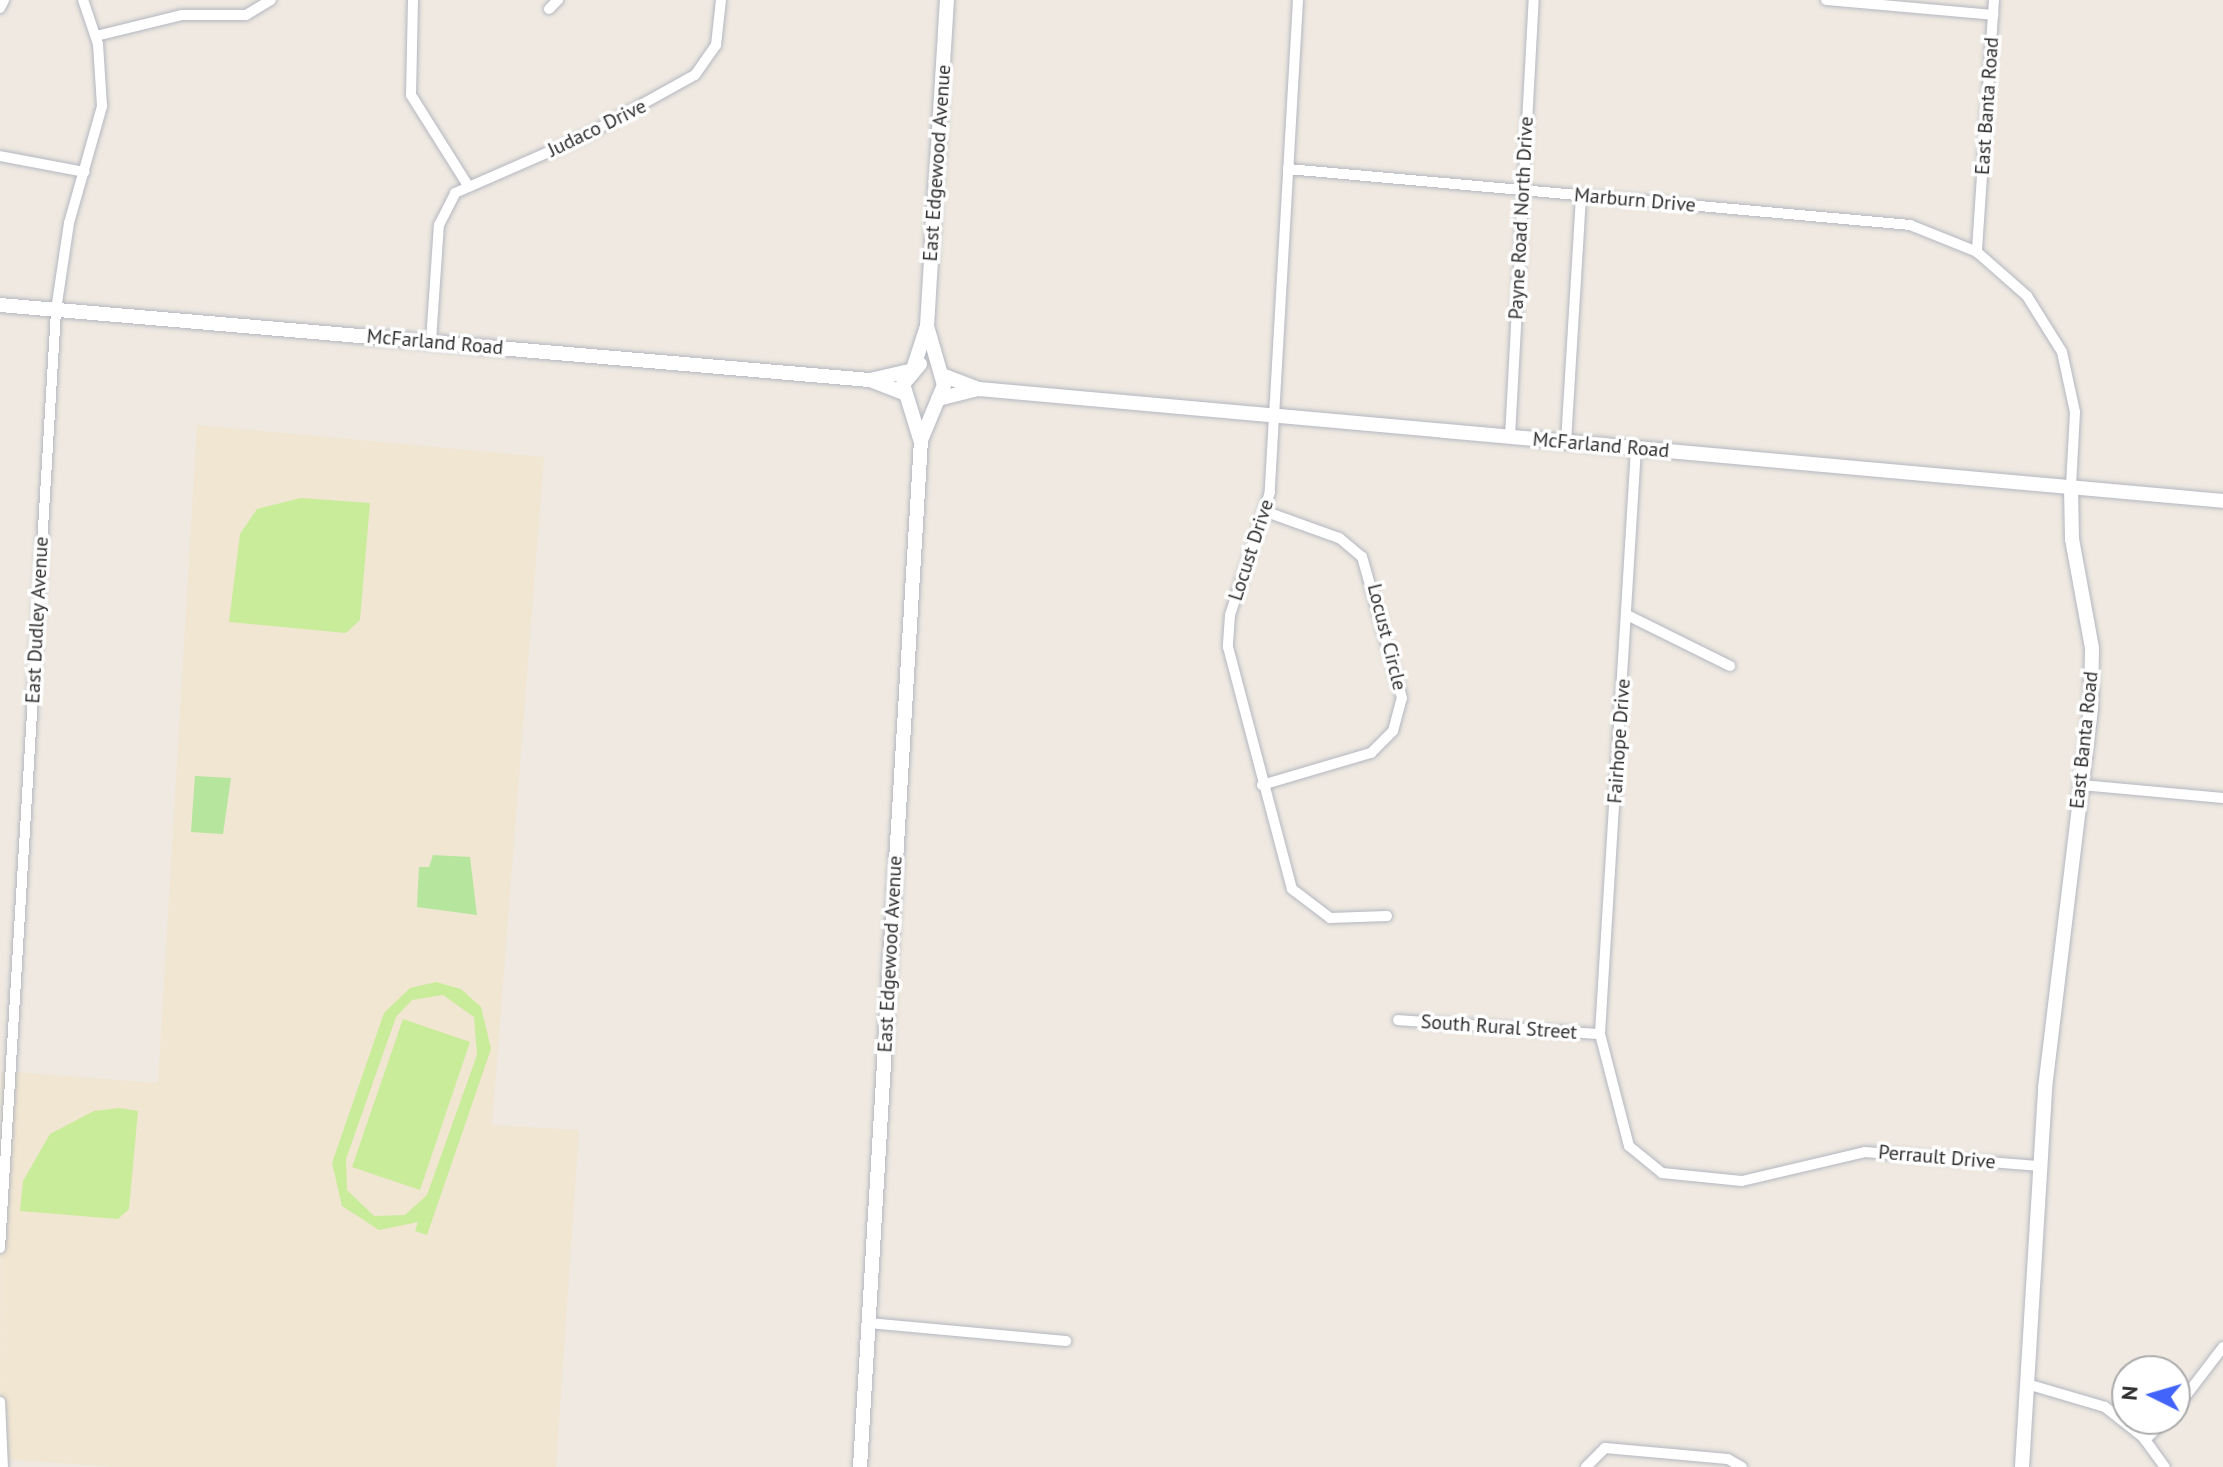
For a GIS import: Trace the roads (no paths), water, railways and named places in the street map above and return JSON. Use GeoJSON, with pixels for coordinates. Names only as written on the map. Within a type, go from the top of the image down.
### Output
{"type":"FeatureCollection","features":[{"type":"Feature","properties":{"kind":"street"},"geometry":{"type":"LineString","coordinates":[[0,8],[4,0]]}},
{"type":"Feature","properties":{"kind":"street","name":"East Dudley Avenue"},"geometry":{"type":"LineString","coordinates":[[0,1248],[56,310],[102,106],[96,36],[83,0]]}},
{"type":"Feature","properties":{"kind":"street"},"geometry":{"type":"LineString","coordinates":[[96,36],[182,15],[246,15],[271,0]]}},
{"type":"Feature","properties":{"kind":"street"},"geometry":{"type":"LineString","coordinates":[[413,0],[411,95],[467,184],[439,225],[431,341]]}},
{"type":"Feature","properties":{"kind":"street"},"geometry":{"type":"LineString","coordinates":[[549,9],[558,0]]}},
{"type":"Feature","properties":{"kind":"street","name":"Judaco Drive"},"geometry":{"type":"LineString","coordinates":[[467,184],[649,103],[695,75],[713,52],[721,0]]}},
{"type":"Feature","properties":{"kind":"street","name":"East Edgewood Avenue"},"geometry":{"type":"LineString","coordinates":[[921,440],[907,396],[911,368],[927,326],[947,0]]}},
{"type":"Feature","properties":{"kind":"street","name":"Locust Drive"},"geometry":{"type":"LineString","coordinates":[[1298,0],[1274,416],[1264,511],[1228,633],[1262,785],[1288,881],[1301,900],[1334,919],[1387,916]]}},
{"type":"Feature","properties":{"kind":"street","name":"Payne Road North Drive"},"geometry":{"type":"LineString","coordinates":[[1510,437],[1534,0]]}},
{"type":"Feature","properties":{"kind":"street"},"geometry":{"type":"LineString","coordinates":[[1826,0],[1993,15]]}},
{"type":"Feature","properties":{"kind":"street","name":"East Banta Road"},"geometry":{"type":"LineString","coordinates":[[1994,0],[1977,252],[2033,302],[2062,352],[2075,412],[2072,539],[2093,662],[2040,1166],[2022,1467]]}},
{"type":"Feature","properties":{"kind":"street"},"geometry":{"type":"LineString","coordinates":[[0,156],[85,172]]}},
{"type":"Feature","properties":{"kind":"street","name":"Marburn Drive"},"geometry":{"type":"LineString","coordinates":[[1288,169],[1910,225],[1977,252]]}},
{"type":"Feature","properties":{"kind":"street"},"geometry":{"type":"LineString","coordinates":[[1566,442],[1581,195]]}},
{"type":"Feature","properties":{"kind":"street","name":"McFarland Road"},"geometry":{"type":"LineString","coordinates":[[0,305],[870,380],[907,396]]}},
{"type":"Feature","properties":{"kind":"street","name":"East Edgewood Avenue"},"geometry":{"type":"LineString","coordinates":[[860,1467],[921,440],[936,400],[940,373],[927,326]]}},
{"type":"Feature","properties":{"kind":"street"},"geometry":{"type":"LineString","coordinates":[[911,368],[940,373]]}},
{"type":"Feature","properties":{"kind":"street","name":"McFarland Road"},"geometry":{"type":"LineString","coordinates":[[870,380],[911,368]]}},
{"type":"Feature","properties":{"kind":"street","name":"McFarland Road"},"geometry":{"type":"LineString","coordinates":[[940,373],[979,389],[2223,501]]}},
{"type":"Feature","properties":{"kind":"street","name":"McFarland Road"},"geometry":{"type":"LineString","coordinates":[[936,400],[979,389]]}},
{"type":"Feature","properties":{"kind":"street"},"geometry":{"type":"LineString","coordinates":[[907,396],[936,400]]}},
{"type":"Feature","properties":{"kind":"street","name":"Fairhope Drive"},"geometry":{"type":"LineString","coordinates":[[1600,1034],[1636,448]]}},
{"type":"Feature","properties":{"kind":"street","name":"Locust Circle"},"geometry":{"type":"LineString","coordinates":[[1262,785],[1371,753],[1393,731],[1402,698],[1362,557],[1339,538],[1264,511]]}},
{"type":"Feature","properties":{"kind":"street"},"geometry":{"type":"LineString","coordinates":[[1627,615],[1730,666]]}},
{"type":"Feature","properties":{"kind":"street"},"geometry":{"type":"LineString","coordinates":[[2081,785],[2223,798]]}},
{"type":"Feature","properties":{"kind":"street","name":"South Rural Street"},"geometry":{"type":"LineString","coordinates":[[1398,1020],[1600,1034]]}},
{"type":"Feature","properties":{"kind":"street","name":"Perrault Drive"},"geometry":{"type":"LineString","coordinates":[[1600,1034],[1629,1146],[1662,1173],[1765,1180],[1874,1151],[2040,1166]]}},
{"type":"Feature","properties":{"kind":"street"},"geometry":{"type":"LineString","coordinates":[[868,1323],[1066,1341]]}},
{"type":"Feature","properties":{"kind":"street"},"geometry":{"type":"LineString","coordinates":[[2191,1389],[2223,1347]]}},
{"type":"Feature","properties":{"kind":"street"},"geometry":{"type":"LineString","coordinates":[[2027,1384],[2090,1398],[2145,1440],[2165,1467]]}},
{"type":"Feature","properties":{"kind":"street"},"geometry":{"type":"LineString","coordinates":[[0,1402],[3,1467]]}},
{"type":"Feature","properties":{"kind":"street"},"geometry":{"type":"LineString","coordinates":[[2145,1440],[2150,1435]]}},
{"type":"Feature","properties":{"kind":"street"},"geometry":{"type":"LineString","coordinates":[[1586,1467],[1591,1454],[1608,1448],[1741,1466]]}}]}
